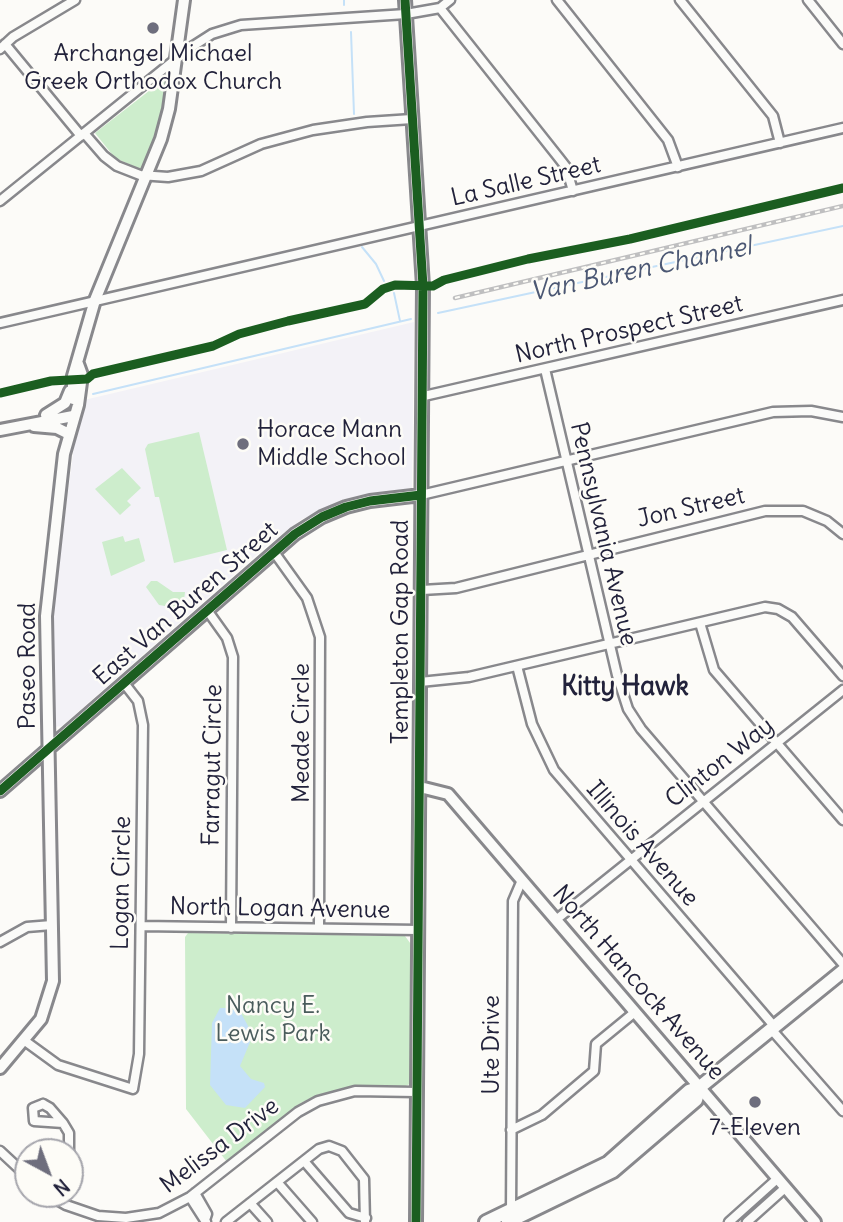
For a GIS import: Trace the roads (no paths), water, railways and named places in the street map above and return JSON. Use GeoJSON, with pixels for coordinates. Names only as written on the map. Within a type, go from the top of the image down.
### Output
{"type":"FeatureCollection","features":[{"type":"Feature","properties":{"kind":"main road"},"geometry":{"type":"LineString","coordinates":[[486,1222],[510,1217],[608,1163],[689,1091],[700,1087],[843,971]]}},
{"type":"Feature","properties":{"kind":"street"},"geometry":{"type":"LineString","coordinates":[[75,0],[2,47],[111,162],[135,174],[190,174],[269,141],[325,127],[412,119]]}},
{"type":"Feature","properties":{"kind":"street","name":"Paseo Road"},"geometry":{"type":"LineString","coordinates":[[73,416],[72,381],[95,300],[166,120],[184,0]]}},
{"type":"Feature","properties":{"kind":"street","name":"Templeton Gap Road"},"geometry":{"type":"LineString","coordinates":[[405,0],[421,226],[424,396],[416,1222]]}},
{"type":"Feature","properties":{"kind":"street"},"geometry":{"type":"LineString","coordinates":[[0,201],[212,34],[241,25],[440,8],[450,0]]}},
{"type":"Feature","properties":{"kind":"street"},"geometry":{"type":"LineString","coordinates":[[556,0],[668,140],[678,167]]}},
{"type":"Feature","properties":{"kind":"street"},"geometry":{"type":"LineString","coordinates":[[680,0],[773,116],[780,143]]}},
{"type":"Feature","properties":{"kind":"street"},"geometry":{"type":"LineString","coordinates":[[808,0],[843,44]]}},
{"type":"Feature","properties":{"kind":"street"},"geometry":{"type":"LineString","coordinates":[[440,8],[566,167],[573,191]]}},
{"type":"Feature","properties":{"kind":"street","name":"La Salle Street"},"geometry":{"type":"LineString","coordinates":[[0,323],[843,128]]}},
{"type":"Feature","properties":{"kind":"street","name":"North Prospect Street"},"geometry":{"type":"LineString","coordinates":[[424,396],[843,300]]}},
{"type":"Feature","properties":{"kind":"street","name":"Paseo Road"},"geometry":{"type":"LineString","coordinates":[[0,1068],[41,1019],[49,1000],[52,981],[46,616],[68,433],[78,405],[82,375],[78,364]]}},
{"type":"Feature","properties":{"kind":"street","name":"Pennsylvania Avenue"},"geometry":{"type":"LineString","coordinates":[[545,369],[620,688],[634,719],[843,964]]}},
{"type":"Feature","properties":{"kind":"street"},"geometry":{"type":"LineString","coordinates":[[39,421],[65,403],[72,381]]}},
{"type":"Feature","properties":{"kind":"street"},"geometry":{"type":"LineString","coordinates":[[421,495],[773,412],[811,411],[843,417]]}},
{"type":"Feature","properties":{"kind":"street"},"geometry":{"type":"LineString","coordinates":[[0,430],[73,416]]}},
{"type":"Feature","properties":{"kind":"street"},"geometry":{"type":"LineString","coordinates":[[23,425],[52,427],[68,433]]}},
{"type":"Feature","properties":{"kind":"street","name":"East Van Buren Street"},"geometry":{"type":"LineString","coordinates":[[0,791],[274,552],[310,524],[334,511],[370,501],[421,495]]}},
{"type":"Feature","properties":{"kind":"street","name":"Jon Street"},"geometry":{"type":"LineString","coordinates":[[422,590],[456,588],[777,509],[812,514],[843,534]]}},
{"type":"Feature","properties":{"kind":"street","name":"Meade Circle"},"geometry":{"type":"LineString","coordinates":[[274,552],[307,598],[320,637],[319,928]]}},
{"type":"Feature","properties":{"kind":"street"},"geometry":{"type":"LineString","coordinates":[[421,682],[469,677],[765,607],[778,609],[792,617],[843,676]]}},
{"type":"Feature","properties":{"kind":"street","name":"Farragut Circle"},"geometry":{"type":"LineString","coordinates":[[207,610],[222,629],[233,657],[230,928]]}},
{"type":"Feature","properties":{"kind":"street"},"geometry":{"type":"LineString","coordinates":[[700,623],[714,670],[843,820]]}},
{"type":"Feature","properties":{"kind":"street","name":"Illinois Avenue"},"geometry":{"type":"LineString","coordinates":[[517,666],[532,724],[547,759],[579,802],[843,1111]]}},
{"type":"Feature","properties":{"kind":"street","name":"Logan Circle"},"geometry":{"type":"LineString","coordinates":[[25,1041],[58,1065],[133,1089],[139,1054],[144,725],[138,701],[124,684]]}},
{"type":"Feature","properties":{"kind":"street","name":"Clinton Way"},"geometry":{"type":"LineString","coordinates":[[556,919],[843,690]]}},
{"type":"Feature","properties":{"kind":"street","name":"North Hancock Avenue"},"geometry":{"type":"LineString","coordinates":[[420,787],[448,794],[815,1222]]}},
{"type":"Feature","properties":{"kind":"street","name":"Ute Drive"},"geometry":{"type":"LineString","coordinates":[[510,1217],[513,901],[522,880]]}},
{"type":"Feature","properties":{"kind":"street"},"geometry":{"type":"LineString","coordinates":[[0,942],[27,927],[52,925]]}},
{"type":"Feature","properties":{"kind":"street","name":"North Logan Avenue"},"geometry":{"type":"LineString","coordinates":[[141,926],[418,930]]}},
{"type":"Feature","properties":{"kind":"street"},"geometry":{"type":"LineString","coordinates":[[511,1130],[542,1115],[594,1071],[597,1044],[635,1012]]}},
{"type":"Feature","properties":{"kind":"street","name":"Melissa Drive"},"geometry":{"type":"LineString","coordinates":[[74,1208],[112,1218],[135,1220],[159,1213],[193,1195],[298,1112],[318,1101],[355,1091],[416,1092]]}},
{"type":"Feature","properties":{"kind":"street"},"geometry":{"type":"LineString","coordinates":[[63,1123],[69,1138]]}},
{"type":"Feature","properties":{"kind":"street"},"geometry":{"type":"LineString","coordinates":[[226,1222],[304,1161],[324,1146],[334,1146],[342,1151],[364,1179],[365,1220],[349,1213],[304,1161]]}},
{"type":"Feature","properties":{"kind":"street"},"geometry":{"type":"LineString","coordinates":[[0,1151],[14,1164]]}},
{"type":"Feature","properties":{"kind":"street"},"geometry":{"type":"LineString","coordinates":[[277,1182],[312,1222]]}},
{"type":"Feature","properties":{"kind":"street"},"geometry":{"type":"LineString","coordinates":[[729,1222],[781,1184]]}},
{"type":"Feature","properties":{"kind":"street"},"geometry":{"type":"LineString","coordinates":[[747,1222],[781,1184]]}},
{"type":"Feature","properties":{"kind":"street"},"geometry":{"type":"LineString","coordinates":[[193,1195],[204,1207],[206,1221]]}},
{"type":"Feature","properties":{"kind":"street"},"geometry":{"type":"LineString","coordinates":[[250,1203],[267,1222]]}},
{"type":"Feature","properties":{"kind":"water"},"geometry":{"type":"Polygon","coordinates":[[[220,1008],[241,1013],[253,1035],[240,1066],[251,1079],[264,1083],[265,1087],[245,1108],[226,1105],[210,1085],[212,1023],[220,1008]]]}},
{"type":"Feature","properties":{"kind":"waterway"},"geometry":{"type":"LineString","coordinates":[[344,0],[344,5]]}},
{"type":"Feature","properties":{"kind":"waterway"},"geometry":{"type":"LineString","coordinates":[[351,32],[354,114]]}},
{"type":"Feature","properties":{"kind":"waterway","name":"Van Buren Channel"},"geometry":{"type":"LineString","coordinates":[[438,313],[843,226]]}},
{"type":"Feature","properties":{"kind":"waterway"},"geometry":{"type":"LineString","coordinates":[[362,247],[376,264],[384,281]]}},
{"type":"Feature","properties":{"kind":"waterway"},"geometry":{"type":"LineString","coordinates":[[394,293],[400,321]]}},
{"type":"Feature","properties":{"kind":"waterway","name":"Van Buren Channel"},"geometry":{"type":"LineString","coordinates":[[93,394],[411,319]]}},
{"type":"Feature","properties":{"kind":"railway"},"geometry":{"type":"LineString","coordinates":[[455,298],[843,206]]}},
{"type":"Feature","properties":{"kind":"place","name":"Archangel Michael Greek Orthodox Church"},"geometry":{"type":"Point","coordinates":[153,28]}},
{"type":"Feature","properties":{"kind":"place","name":"Horace Mann Middle School"},"geometry":{"type":"Point","coordinates":[243,444]}},
{"type":"Feature","properties":{"kind":"place","name":"7-Eleven"},"geometry":{"type":"Point","coordinates":[755,1102]}},
{"type":"Feature","properties":{"kind":"district","name":"Kitty Hawk"},"geometry":{"type":"Point","coordinates":[625,688]}},
{"type":"Feature","properties":{"kind":"park label","name":"Nancy E. Lewis Park"},"geometry":{"type":"Point","coordinates":[273,1020]}}]}
